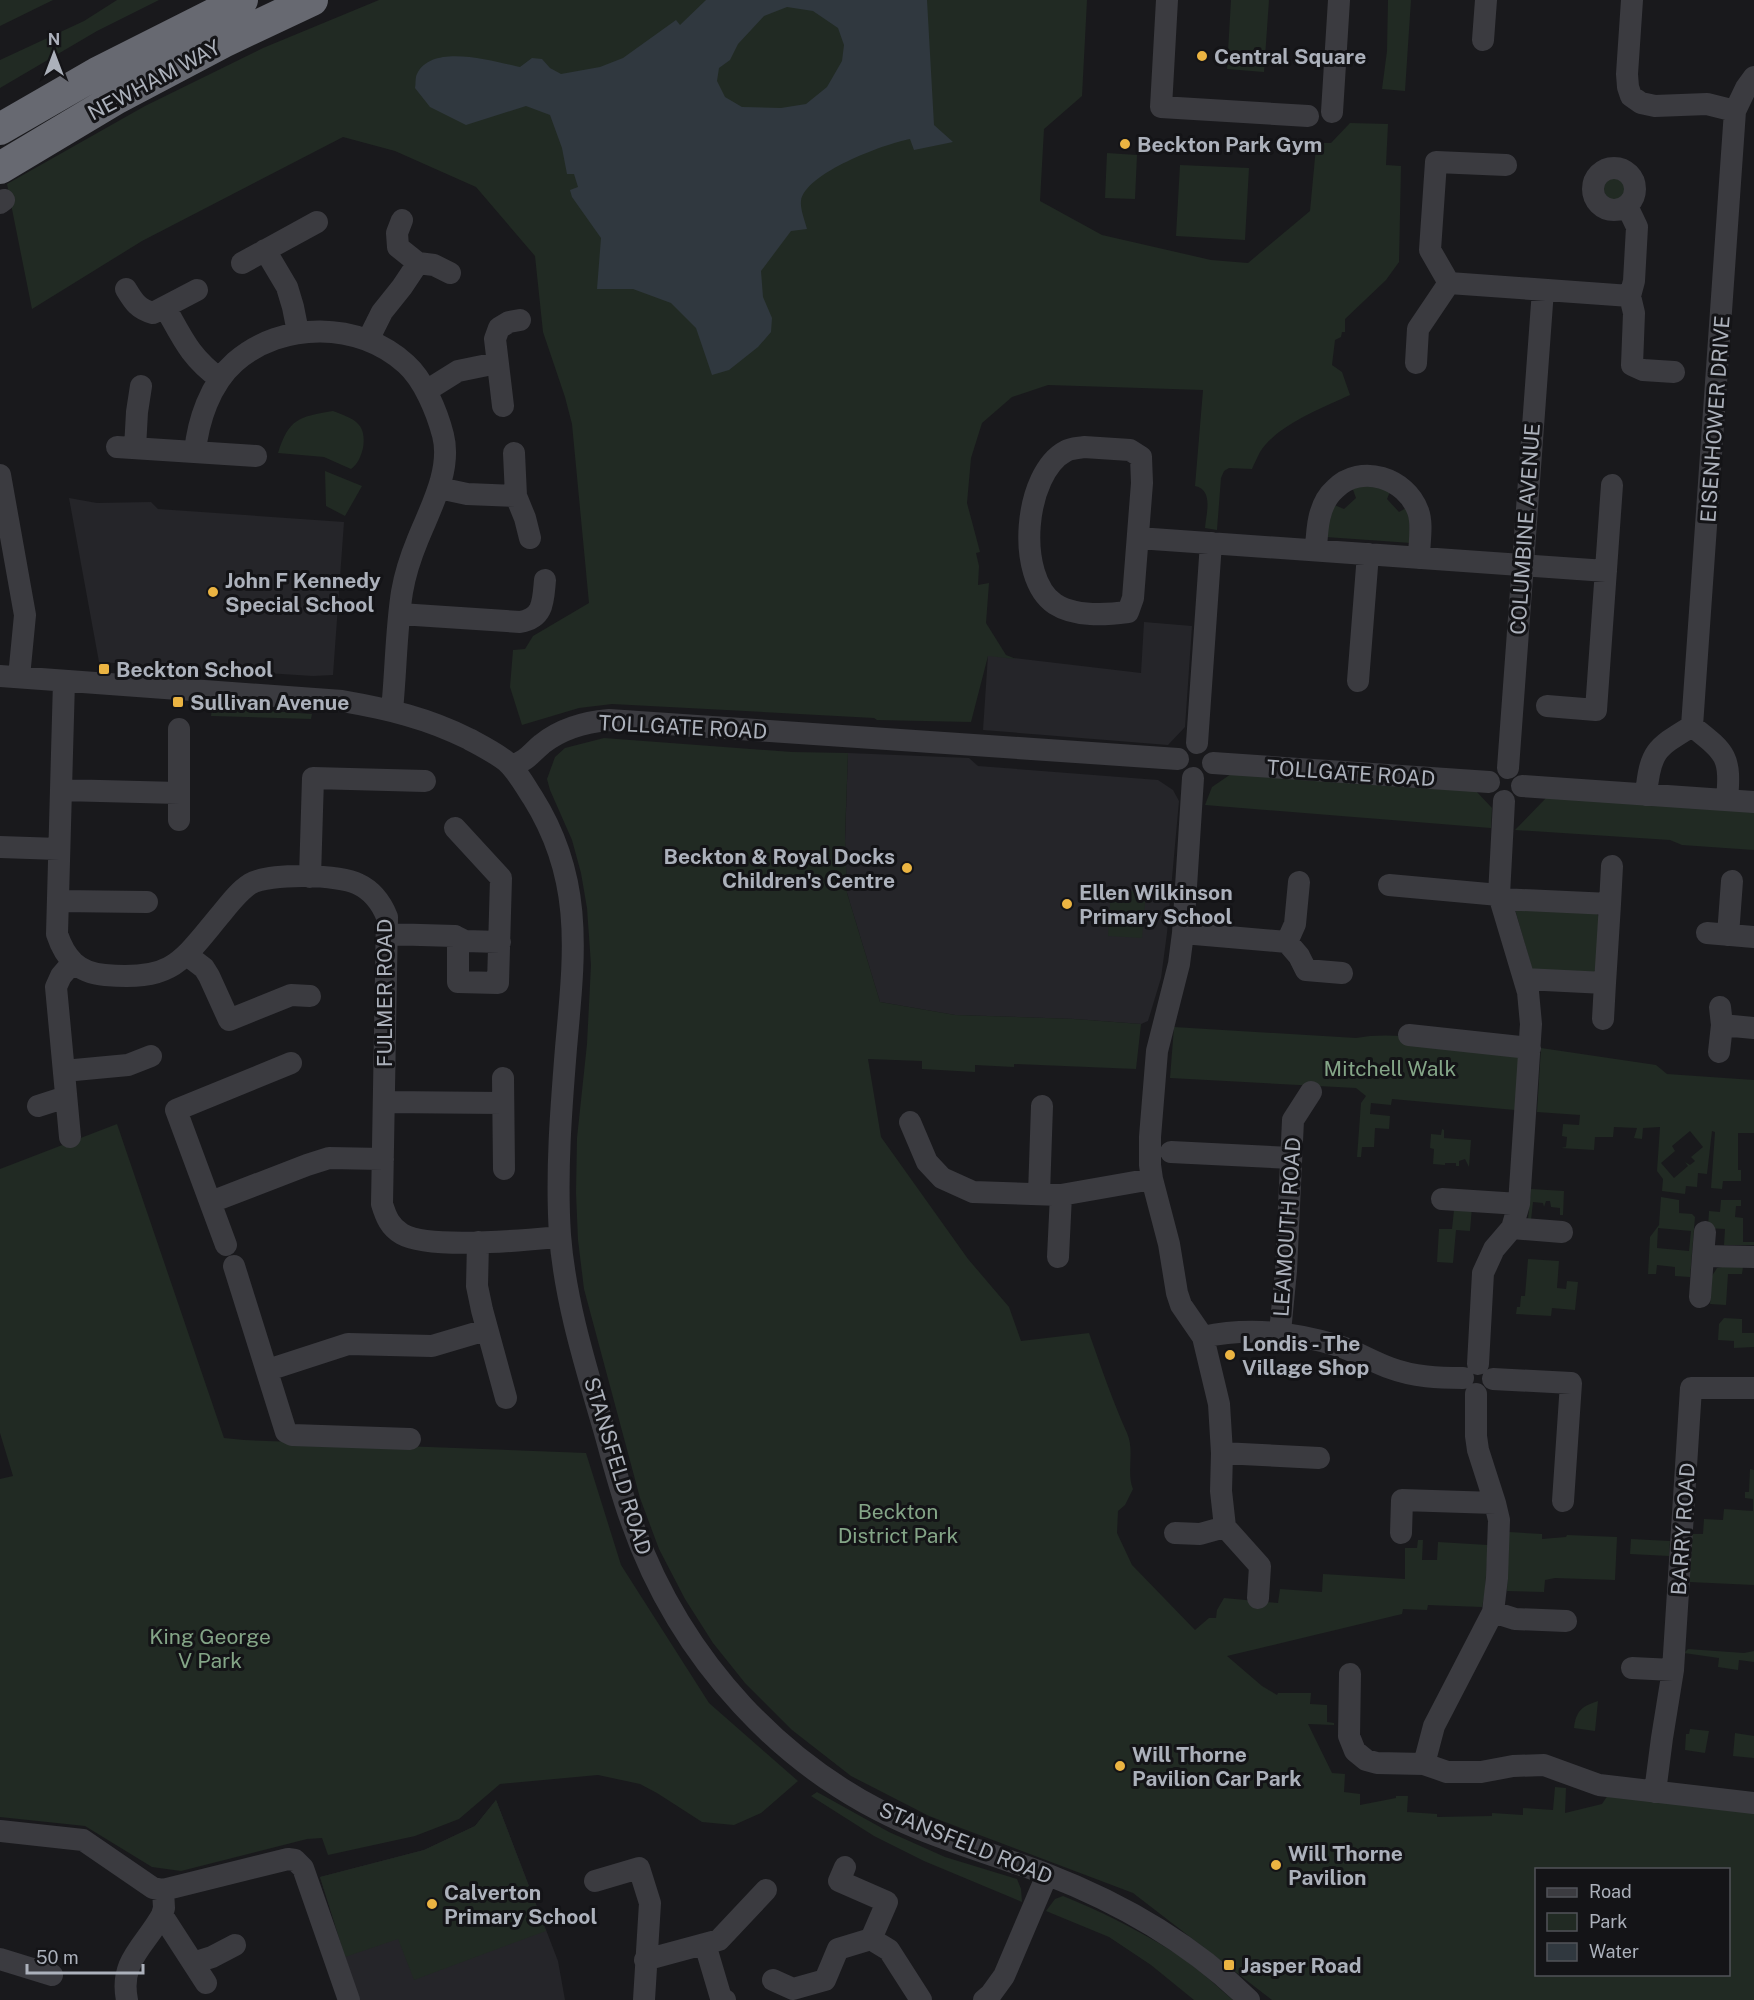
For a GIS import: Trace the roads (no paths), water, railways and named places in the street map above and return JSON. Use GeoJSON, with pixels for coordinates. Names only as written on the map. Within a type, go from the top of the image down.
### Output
{"type":"FeatureCollection","features":[{"type":"Feature","properties":{"kind":"highway","name":"NEWHAM WAY"},"geometry":{"type":"LineString","coordinates":[[0,129],[97,73],[242,0]]}},
{"type":"Feature","properties":{"kind":"highway","name":"NEWHAM WAY"},"geometry":{"type":"LineString","coordinates":[[0,168],[117,98],[224,42],[312,0]]}},
{"type":"Feature","properties":{"kind":"street"},"geometry":{"type":"LineString","coordinates":[[1167,0],[1161,107],[1308,116]]}},
{"type":"Feature","properties":{"kind":"street"},"geometry":{"type":"LineString","coordinates":[[1332,112],[1339,0]]}},
{"type":"Feature","properties":{"kind":"street"},"geometry":{"type":"LineString","coordinates":[[1484,40],[1486,0]]}},
{"type":"Feature","properties":{"kind":"street"},"geometry":{"type":"LineString","coordinates":[[1632,0],[1628,87],[1632,96],[1641,103],[1655,106],[1707,104],[1735,111],[1754,77]]}},
{"type":"Feature","properties":{"kind":"street","name":"EISENHOWER DRIVE"},"geometry":{"type":"LineString","coordinates":[[1692,726],[1735,111]]}},
{"type":"Feature","properties":{"kind":"street"},"geometry":{"type":"LineString","coordinates":[[1449,284],[1430,250],[1436,162],[1506,165]]}},
{"type":"Feature","properties":{"kind":"street"},"geometry":{"type":"LineString","coordinates":[[1627,206],[1637,227],[1634,281],[1630,296],[1634,313],[1632,364],[1643,370],[1674,372]]}},
{"type":"Feature","properties":{"kind":"street"},"geometry":{"type":"LineString","coordinates":[[402,220],[397,233],[398,247],[418,264],[434,265],[450,273]]}},
{"type":"Feature","properties":{"kind":"street"},"geometry":{"type":"LineString","coordinates":[[242,263],[317,222]]}},
{"type":"Feature","properties":{"kind":"street"},"geometry":{"type":"LineString","coordinates":[[265,250],[286,286],[298,332]]}},
{"type":"Feature","properties":{"kind":"street"},"geometry":{"type":"LineString","coordinates":[[368,340],[382,312],[418,264]]}},
{"type":"Feature","properties":{"kind":"street"},"geometry":{"type":"LineString","coordinates":[[1449,284],[1630,296]]}},
{"type":"Feature","properties":{"kind":"street"},"geometry":{"type":"LineString","coordinates":[[1416,363],[1418,329],[1449,284]]}},
{"type":"Feature","properties":{"kind":"street"},"geometry":{"type":"LineString","coordinates":[[126,289],[135,304],[153,313],[197,290]]}},
{"type":"Feature","properties":{"kind":"street","name":"COLUMBINE AVENUE"},"geometry":{"type":"LineString","coordinates":[[1515,777],[1523,565],[1543,290]]}},
{"type":"Feature","properties":{"kind":"street"},"geometry":{"type":"LineString","coordinates":[[165,307],[191,354],[203,367],[220,379]]}},
{"type":"Feature","properties":{"kind":"street"},"geometry":{"type":"LineString","coordinates":[[503,405],[495,339],[499,328],[509,322],[520,320]]}},
{"type":"Feature","properties":{"kind":"street"},"geometry":{"type":"LineString","coordinates":[[195,452],[197,433],[204,410],[220,379],[234,363],[276,339],[298,332],[339,332],[368,340],[406,364],[426,391],[438,416],[444,439],[444,461],[439,488],[417,541],[402,592],[392,710]]}},
{"type":"Feature","properties":{"kind":"street"},"geometry":{"type":"LineString","coordinates":[[426,391],[458,372],[497,363]]}},
{"type":"Feature","properties":{"kind":"street"},"geometry":{"type":"LineString","coordinates":[[141,386],[137,412],[126,448],[256,456]]}},
{"type":"Feature","properties":{"kind":"street"},"geometry":{"type":"LineString","coordinates":[[1084,447],[1130,450],[1141,457],[1142,483],[1138,538],[1133,598],[1128,612],[1110,614],[1071,611],[1054,603],[1043,591],[1031,561],[1030,529],[1032,506],[1039,483],[1053,461],[1067,450],[1084,447]]}},
{"type":"Feature","properties":{"kind":"street"},"geometry":{"type":"LineString","coordinates":[[514,453],[516,496],[530,538]]}},
{"type":"Feature","properties":{"kind":"street"},"geometry":{"type":"LineString","coordinates":[[0,475],[25,615],[10,676],[342,701],[392,710],[438,724],[474,742],[512,766]]}},
{"type":"Feature","properties":{"kind":"street"},"geometry":{"type":"LineString","coordinates":[[1316,550],[1318,523],[1324,505],[1333,490],[1349,478],[1372,475],[1395,482],[1412,497],[1419,514],[1419,558]]}},
{"type":"Feature","properties":{"kind":"street"},"geometry":{"type":"LineString","coordinates":[[1547,706],[1596,710],[1612,485]]}},
{"type":"Feature","properties":{"kind":"street"},"geometry":{"type":"LineString","coordinates":[[439,488],[467,494],[516,496]]}},
{"type":"Feature","properties":{"kind":"street"},"geometry":{"type":"LineString","coordinates":[[1138,538],[1606,571]]}},
{"type":"Feature","properties":{"kind":"street"},"geometry":{"type":"LineString","coordinates":[[1197,743],[1211,543]]}},
{"type":"Feature","properties":{"kind":"street"},"geometry":{"type":"LineString","coordinates":[[1358,681],[1368,554]]}},
{"type":"Feature","properties":{"kind":"street"},"geometry":{"type":"LineString","coordinates":[[400,614],[530,621],[538,614],[542,606],[545,580]]}},
{"type":"Feature","properties":{"kind":"street"},"geometry":{"type":"LineString","coordinates":[[64,681],[57,934],[62,950],[73,962],[61,976],[56,987],[70,1137]]}},
{"type":"Feature","properties":{"kind":"street","name":"TOLLGATE ROAD"},"geometry":{"type":"LineString","coordinates":[[512,766],[526,760],[542,744],[559,732],[590,722],[609,720],[1178,759]]}},
{"type":"Feature","properties":{"kind":"street"},"geometry":{"type":"LineString","coordinates":[[1647,795],[1651,761],[1660,746],[1692,726],[1722,752],[1728,766],[1727,800]]}},
{"type":"Feature","properties":{"kind":"street"},"geometry":{"type":"LineString","coordinates":[[179,729],[179,820]]}},
{"type":"Feature","properties":{"kind":"street"},"geometry":{"type":"LineString","coordinates":[[1197,743],[1206,746],[1212,754],[1213,763],[1210,772],[1202,777],[1193,778],[1185,775],[1179,768],[1178,759],[1181,750],[1188,744],[1197,743]]}},
{"type":"Feature","properties":{"kind":"street","name":"TOLLGATE ROAD"},"geometry":{"type":"LineString","coordinates":[[1213,763],[1489,782]]}},
{"type":"Feature","properties":{"kind":"street","name":"STANSFELD ROAD"},"geometry":{"type":"LineString","coordinates":[[512,766],[545,818],[560,853],[570,893],[573,930],[572,991],[560,1148],[560,1237],[572,1309],[629,1516],[660,1590],[682,1629],[730,1693],[770,1733],[821,1775],[862,1800],[916,1828],[1047,1875],[1130,1912],[1229,1980],[1249,2000]]}},
{"type":"Feature","properties":{"kind":"street"},"geometry":{"type":"LineString","coordinates":[[1515,777],[1519,794],[1512,800],[1504,801],[1495,798],[1490,791],[1489,782],[1492,774],[1500,769],[1515,777],[1647,795],[1754,802]]}},
{"type":"Feature","properties":{"kind":"street"},"geometry":{"type":"LineString","coordinates":[[310,878],[313,778],[425,781]]}},
{"type":"Feature","properties":{"kind":"street"},"geometry":{"type":"LineString","coordinates":[[1193,778],[1183,933],[1179,964],[1162,1026],[1155,1071],[1149,1151],[1152,1179],[1169,1244],[1180,1305],[1203,1337],[1219,1404],[1222,1454],[1221,1491],[1225,1527],[1260,1566],[1258,1598]]}},
{"type":"Feature","properties":{"kind":"street"},"geometry":{"type":"LineString","coordinates":[[61,790],[179,793]]}},
{"type":"Feature","properties":{"kind":"street"},"geometry":{"type":"LineString","coordinates":[[1424,1764],[1434,1726],[1493,1612],[1499,1520],[1477,1443],[1483,1273],[1494,1249],[1512,1227],[1519,1204],[1531,1024],[1524,979],[1500,897],[1504,801]]}},
{"type":"Feature","properties":{"kind":"street"},"geometry":{"type":"LineString","coordinates":[[454,936],[458,946],[458,982],[498,983],[501,878],[455,828]]}},
{"type":"Feature","properties":{"kind":"street"},"geometry":{"type":"LineString","coordinates":[[0,847],[59,849]]}},
{"type":"Feature","properties":{"kind":"street"},"geometry":{"type":"LineString","coordinates":[[1603,1019],[1612,866]]}},
{"type":"Feature","properties":{"kind":"street","name":"FULMER ROAD"},"geometry":{"type":"LineString","coordinates":[[73,962],[92,974],[138,977],[164,971],[187,955],[236,896],[249,885],[262,879],[276,877],[342,878],[357,883],[370,891],[382,903],[387,917],[382,1204],[392,1226],[413,1239],[426,1242],[478,1242],[560,1237]]}},
{"type":"Feature","properties":{"kind":"street"},"geometry":{"type":"LineString","coordinates":[[1732,881],[1718,934],[1754,937]]}},
{"type":"Feature","properties":{"kind":"street"},"geometry":{"type":"LineString","coordinates":[[1287,942],[1295,924],[1299,882]]}},
{"type":"Feature","properties":{"kind":"street"},"geometry":{"type":"LineString","coordinates":[[1389,885],[1500,897],[1610,904]]}},
{"type":"Feature","properties":{"kind":"street"},"geometry":{"type":"LineString","coordinates":[[58,902],[147,902]]}},
{"type":"Feature","properties":{"kind":"street"},"geometry":{"type":"LineString","coordinates":[[1183,933],[1287,942],[1299,956],[1306,970],[1342,973]]}},
{"type":"Feature","properties":{"kind":"street"},"geometry":{"type":"LineString","coordinates":[[387,934],[454,936],[465,941],[500,942]]}},
{"type":"Feature","properties":{"kind":"street"},"geometry":{"type":"LineString","coordinates":[[187,955],[204,968],[229,1020],[299,989]]}},
{"type":"Feature","properties":{"kind":"street"},"geometry":{"type":"LineString","coordinates":[[1524,979],[1605,983]]}},
{"type":"Feature","properties":{"kind":"street"},"geometry":{"type":"LineString","coordinates":[[1719,1052],[1721,1016],[1754,1028]]}},
{"type":"Feature","properties":{"kind":"street"},"geometry":{"type":"LineString","coordinates":[[1409,1035],[1530,1048]]}},
{"type":"Feature","properties":{"kind":"street"},"geometry":{"type":"LineString","coordinates":[[64,1071],[129,1065],[151,1056]]}},
{"type":"Feature","properties":{"kind":"street"},"geometry":{"type":"LineString","coordinates":[[226,1245],[176,1110],[291,1063]]}},
{"type":"Feature","properties":{"kind":"street"},"geometry":{"type":"LineString","coordinates":[[503,1078],[504,1169]]}},
{"type":"Feature","properties":{"kind":"street","name":"LEAMOUTH ROAD"},"geometry":{"type":"LineString","coordinates":[[1280,1332],[1286,1271],[1293,1120],[1311,1092]]}},
{"type":"Feature","properties":{"kind":"street"},"geometry":{"type":"LineString","coordinates":[[38,1106],[66,1097]]}},
{"type":"Feature","properties":{"kind":"street"},"geometry":{"type":"LineString","coordinates":[[384,1102],[503,1103]]}},
{"type":"Feature","properties":{"kind":"street"},"geometry":{"type":"LineString","coordinates":[[1042,1106],[1058,1257]]}},
{"type":"Feature","properties":{"kind":"street"},"geometry":{"type":"LineString","coordinates":[[910,1122],[927,1162],[942,1178],[973,1192],[1050,1194],[1152,1179]]}},
{"type":"Feature","properties":{"kind":"street"},"geometry":{"type":"LineString","coordinates":[[1171,1152],[1291,1158]]}},
{"type":"Feature","properties":{"kind":"street"},"geometry":{"type":"LineString","coordinates":[[211,1202],[329,1158],[382,1159]]}},
{"type":"Feature","properties":{"kind":"street"},"geometry":{"type":"LineString","coordinates":[[1442,1199],[1519,1204]]}},
{"type":"Feature","properties":{"kind":"street"},"geometry":{"type":"LineString","coordinates":[[1512,1227],[1562,1232]]}},
{"type":"Feature","properties":{"kind":"street"},"geometry":{"type":"LineString","coordinates":[[1700,1297],[1705,1232]]}},
{"type":"Feature","properties":{"kind":"street"},"geometry":{"type":"LineString","coordinates":[[478,1242],[477,1286],[486,1330],[506,1398]]}},
{"type":"Feature","properties":{"kind":"street"},"geometry":{"type":"LineString","coordinates":[[1703,1256],[1754,1257]]}},
{"type":"Feature","properties":{"kind":"street"},"geometry":{"type":"LineString","coordinates":[[234,1266],[286,1432],[292,1435],[410,1439]]}},
{"type":"Feature","properties":{"kind":"street"},"geometry":{"type":"LineString","coordinates":[[268,1370],[348,1344],[432,1346],[486,1330]]}},
{"type":"Feature","properties":{"kind":"street"},"geometry":{"type":"LineString","coordinates":[[1203,1337],[1238,1331],[1280,1332],[1339,1346],[1391,1369],[1422,1376],[1571,1383],[1563,1501]]}},
{"type":"Feature","properties":{"kind":"street","name":"BARRY ROAD"},"geometry":{"type":"LineString","coordinates":[[1655,1792],[1673,1670],[1691,1388],[1754,1388]]}},
{"type":"Feature","properties":{"kind":"street"},"geometry":{"type":"LineString","coordinates":[[1222,1454],[1320,1458]]}},
{"type":"Feature","properties":{"kind":"street"},"geometry":{"type":"LineString","coordinates":[[1401,1533],[1402,1500],[1496,1503]]}},
{"type":"Feature","properties":{"kind":"street"},"geometry":{"type":"LineString","coordinates":[[1175,1533],[1200,1534],[1225,1527]]}},
{"type":"Feature","properties":{"kind":"street"},"geometry":{"type":"LineString","coordinates":[[1493,1612],[1515,1619],[1566,1621]]}},
{"type":"Feature","properties":{"kind":"street"},"geometry":{"type":"LineString","coordinates":[[1632,1668],[1673,1670]]}},
{"type":"Feature","properties":{"kind":"street"},"geometry":{"type":"LineString","coordinates":[[1350,1674],[1348,1736],[1355,1751],[1366,1760],[1377,1763],[1424,1764],[1447,1772],[1481,1772],[1513,1766],[1544,1765],[1599,1785],[1754,1803]]}},
{"type":"Feature","properties":{"kind":"street"},"geometry":{"type":"LineString","coordinates":[[0,1831],[83,1840],[153,1888],[163,1890],[288,1859],[295,1860],[303,1868],[349,2000]]}},
{"type":"Feature","properties":{"kind":"street"},"geometry":{"type":"LineString","coordinates":[[845,1867],[839,1881],[887,1902],[871,1939]]}},
{"type":"Feature","properties":{"kind":"street"},"geometry":{"type":"LineString","coordinates":[[595,1881],[639,1868],[650,1903],[644,2000]]}},
{"type":"Feature","properties":{"kind":"street"},"geometry":{"type":"LineString","coordinates":[[989,1999],[1004,1976],[1047,1875]]}},
{"type":"Feature","properties":{"kind":"street"},"geometry":{"type":"LineString","coordinates":[[127,2000],[123,1984],[128,1965],[162,1916],[163,1890]]}},
{"type":"Feature","properties":{"kind":"street"},"geometry":{"type":"LineString","coordinates":[[645,1960],[719,1940],[766,1890]]}},
{"type":"Feature","properties":{"kind":"street"},"geometry":{"type":"LineString","coordinates":[[162,1916],[206,1983]]}},
{"type":"Feature","properties":{"kind":"street"},"geometry":{"type":"LineString","coordinates":[[773,1980],[793,1989],[825,1980],[838,1949],[871,1939],[889,1950],[921,2000]]}},
{"type":"Feature","properties":{"kind":"street"},"geometry":{"type":"LineString","coordinates":[[705,1944],[721,1998],[725,2000]]}},
{"type":"Feature","properties":{"kind":"street"},"geometry":{"type":"LineString","coordinates":[[193,1962],[212,1957],[236,1945]]}},
{"type":"Feature","properties":{"kind":"street"},"geometry":{"type":"LineString","coordinates":[[0,1959],[52,1975]]}},
{"type":"Feature","properties":{"kind":"water"},"geometry":{"type":"Polygon","coordinates":[[[706,0],[927,0],[934,125],[953,142],[914,150],[910,139],[898,142],[847,161],[816,180],[801,201],[807,229],[791,231],[761,271],[763,297],[772,318],[771,332],[758,347],[729,370],[712,375],[696,328],[671,303],[633,289],[597,289],[601,238],[572,197],[570,190],[578,187],[574,174],[567,174],[562,148],[550,115],[526,106],[466,125],[430,107],[415,88],[417,74],[425,64],[436,59],[450,56],[465,57],[520,67],[532,58],[542,59],[550,68],[561,74],[600,67],[623,58],[676,20],[680,25],[706,0]],[[787,7],[764,16],[738,44],[730,60],[719,68],[717,81],[725,97],[742,107],[781,108],[806,104],[827,87],[842,61],[844,45],[838,28],[813,11],[787,7]]]}},
{"type":"Feature","properties":{"kind":"place","name":"Central Square"},"geometry":{"type":"Point","coordinates":[1202,56]}},
{"type":"Feature","properties":{"kind":"place","name":"Beckton Park Gym"},"geometry":{"type":"Point","coordinates":[1125,144]}},
{"type":"Feature","properties":{"kind":"place","name":"John F Kennedy Special School"},"geometry":{"type":"Point","coordinates":[213,592]}},
{"type":"Feature","properties":{"kind":"place","name":"Beckton School"},"geometry":{"type":"Point","coordinates":[104,669]}},
{"type":"Feature","properties":{"kind":"place","name":"Sullivan Avenue"},"geometry":{"type":"Point","coordinates":[178,702]}},
{"type":"Feature","properties":{"kind":"place","name":"Beckton & Royal Docks Children's Centre"},"geometry":{"type":"Point","coordinates":[907,868]}},
{"type":"Feature","properties":{"kind":"place","name":"Ellen Wilkinson Primary School"},"geometry":{"type":"Point","coordinates":[1067,904]}},
{"type":"Feature","properties":{"kind":"place","name":"Londis - The Village Shop"},"geometry":{"type":"Point","coordinates":[1230,1355]}},
{"type":"Feature","properties":{"kind":"place","name":"Will Thorne Pavilion Car Park"},"geometry":{"type":"Point","coordinates":[1120,1766]}},
{"type":"Feature","properties":{"kind":"place","name":"Will Thorne Pavilion"},"geometry":{"type":"Point","coordinates":[1276,1865]}},
{"type":"Feature","properties":{"kind":"place","name":"Calverton Primary School"},"geometry":{"type":"Point","coordinates":[432,1904]}},
{"type":"Feature","properties":{"kind":"place","name":"Jasper Road"},"geometry":{"type":"Point","coordinates":[1229,1965]}},
{"type":"Feature","properties":{"kind":"park label","name":"Mitchell Walk"},"geometry":{"type":"Point","coordinates":[1390,1068]}},
{"type":"Feature","properties":{"kind":"park label","name":"Beckton District Park"},"geometry":{"type":"Point","coordinates":[898,1523]}},
{"type":"Feature","properties":{"kind":"park label","name":"King George V Park"},"geometry":{"type":"Point","coordinates":[210,1648]}}]}
